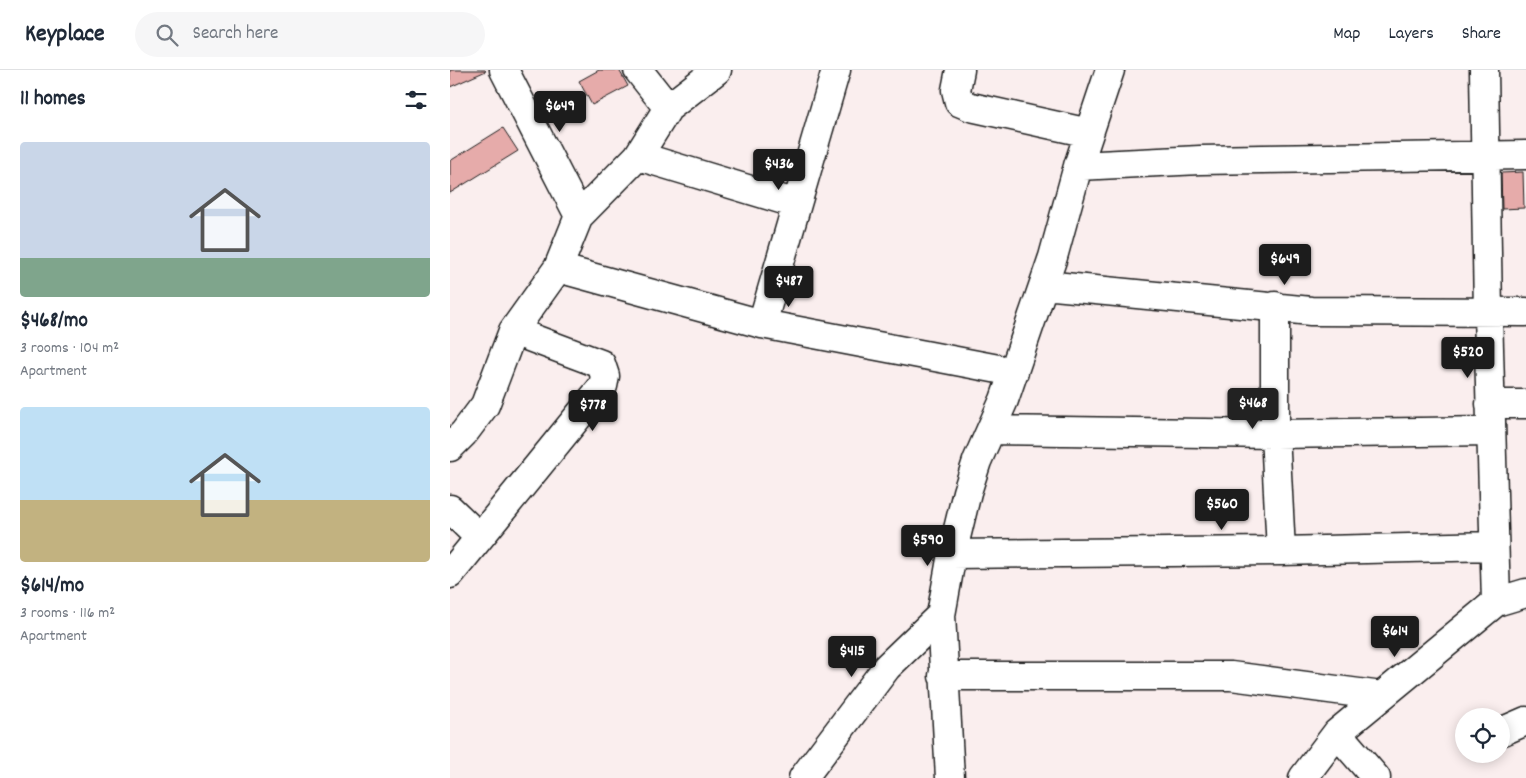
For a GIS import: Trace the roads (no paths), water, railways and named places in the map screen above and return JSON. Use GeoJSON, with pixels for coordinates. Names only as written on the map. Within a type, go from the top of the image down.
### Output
{"type":"FeatureCollection","features":[{"type":"Feature","properties":{"kind":"street"},"geometry":{"type":"LineString","coordinates":[[504,70],[579,216]]}},
{"type":"Feature","properties":{"kind":"street"},"geometry":{"type":"LineString","coordinates":[[638,70],[668,108]]}},
{"type":"Feature","properties":{"kind":"street"},"geometry":{"type":"LineString","coordinates":[[450,446],[464,433],[485,405],[513,331],[558,268],[579,216],[638,156],[668,108],[716,70]]}},
{"type":"Feature","properties":{"kind":"street"},"geometry":{"type":"LineString","coordinates":[[762,324],[836,70]]}},
{"type":"Feature","properties":{"kind":"street"},"geometry":{"type":"LineString","coordinates":[[960,70],[956,90],[959,102],[971,108],[1089,133]]}},
{"type":"Feature","properties":{"kind":"street"},"geometry":{"type":"LineString","coordinates":[[950,778],[941,614],[952,554],[967,492],[1014,372],[1044,285],[1078,166],[1110,70]]}},
{"type":"Feature","properties":{"kind":"street"},"geometry":{"type":"LineString","coordinates":[[1484,70],[1490,404],[1496,602]]}},
{"type":"Feature","properties":{"kind":"street"},"geometry":{"type":"LineString","coordinates":[[1078,166],[1200,160],[1526,155]]}},
{"type":"Feature","properties":{"kind":"street"},"geometry":{"type":"LineString","coordinates":[[638,156],[797,204]]}},
{"type":"Feature","properties":{"kind":"street"},"geometry":{"type":"LineString","coordinates":[[558,268],[762,324],[1014,372]]}},
{"type":"Feature","properties":{"kind":"street"},"geometry":{"type":"LineString","coordinates":[[1044,285],[1311,311],[1526,312]]}},
{"type":"Feature","properties":{"kind":"street"},"geometry":{"type":"LineString","coordinates":[[1275,306],[1275,434],[1281,552]]}},
{"type":"Feature","properties":{"kind":"street"},"geometry":{"type":"LineString","coordinates":[[450,574],[603,386],[605,376],[601,364],[513,331]]}},
{"type":"Feature","properties":{"kind":"street"},"geometry":{"type":"LineString","coordinates":[[1490,404],[1526,404]]}},
{"type":"Feature","properties":{"kind":"street"},"geometry":{"type":"LineString","coordinates":[[991,430],[1275,434],[1491,431]]}},
{"type":"Feature","properties":{"kind":"street"},"geometry":{"type":"LineString","coordinates":[[450,508],[479,537]]}},
{"type":"Feature","properties":{"kind":"street"},"geometry":{"type":"LineString","coordinates":[[952,554],[1281,552],[1494,546]]}},
{"type":"Feature","properties":{"kind":"street"},"geometry":{"type":"LineString","coordinates":[[1303,778],[1337,733],[1496,602],[1526,593]]}},
{"type":"Feature","properties":{"kind":"street"},"geometry":{"type":"LineString","coordinates":[[803,778],[886,667],[941,614]]}},
{"type":"Feature","properties":{"kind":"street"},"geometry":{"type":"LineString","coordinates":[[944,676],[1231,676],[1382,696]]}},
{"type":"Feature","properties":{"kind":"street"},"geometry":{"type":"LineString","coordinates":[[1337,733],[1376,778]]}}]}
